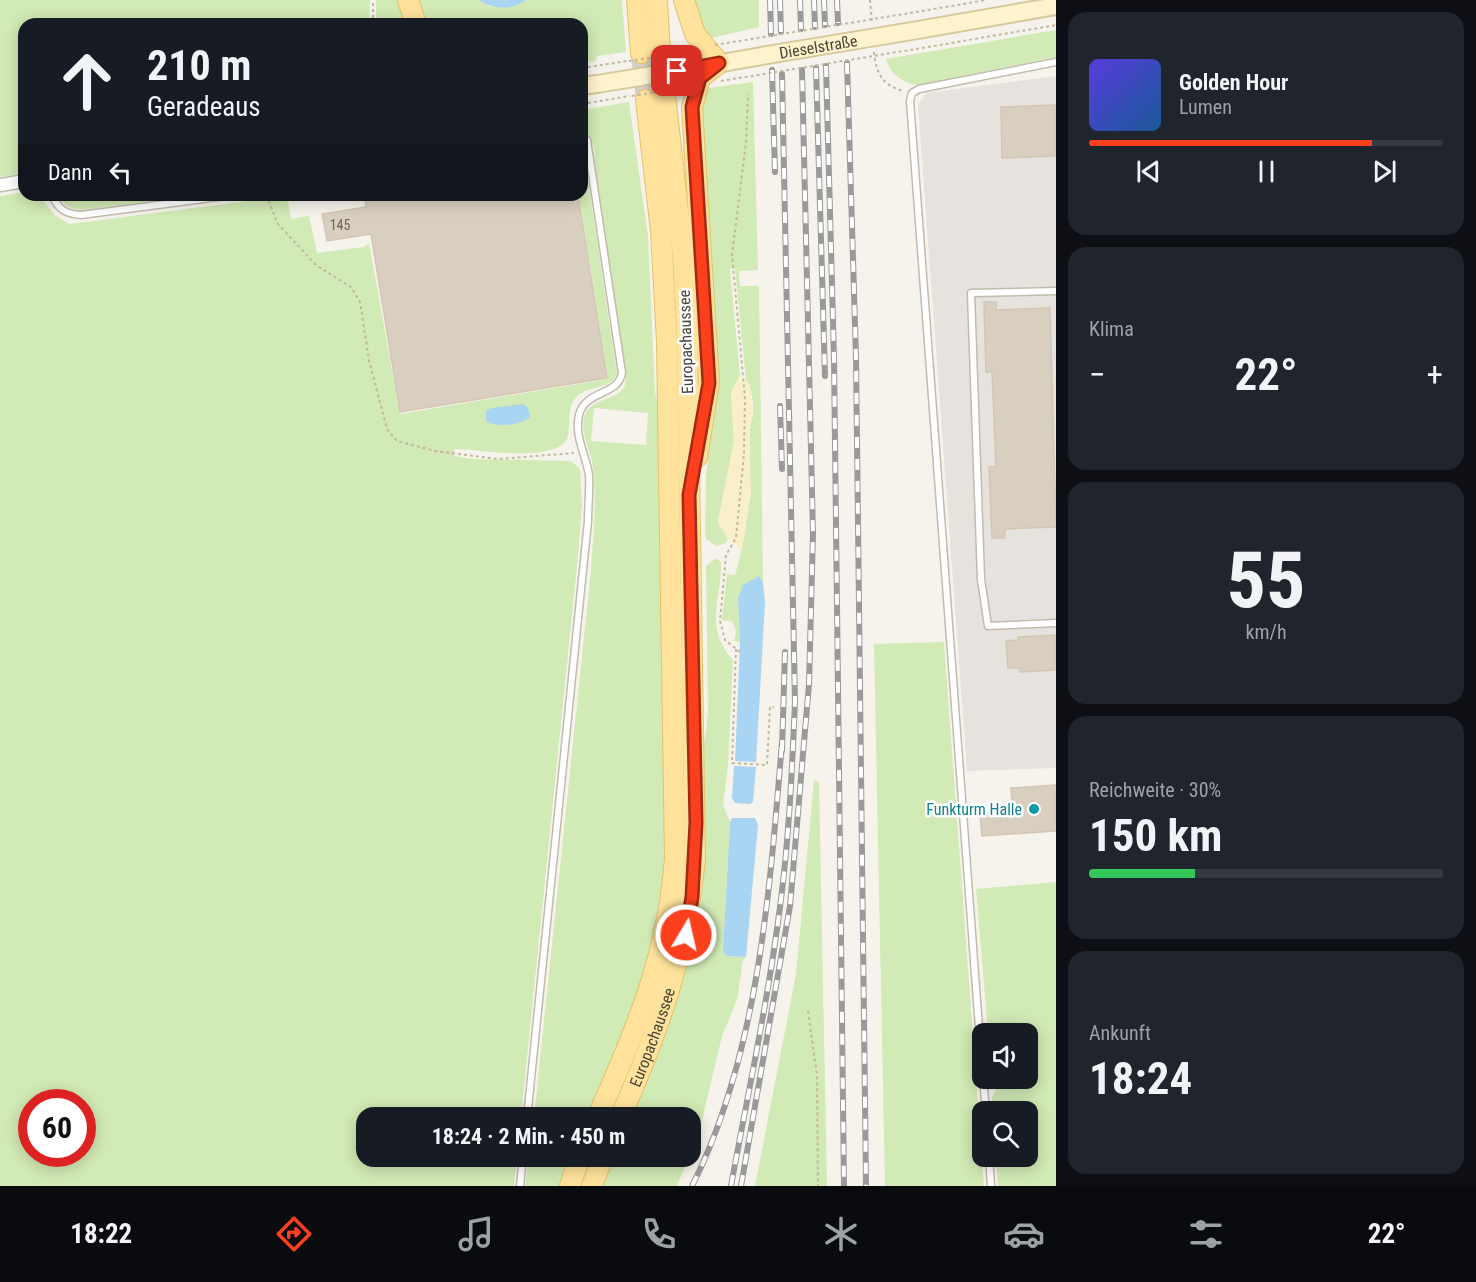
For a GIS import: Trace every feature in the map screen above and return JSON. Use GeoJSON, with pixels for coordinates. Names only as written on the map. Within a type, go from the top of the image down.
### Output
{"type":"FeatureCollection","features":[{"type":"Feature","properties":{"kind":"main road"},"geometry":{"type":"LineString","coordinates":[[408,0],[414,18]]}},
{"type":"Feature","properties":{"kind":"main road"},"geometry":{"type":"LineString","coordinates":[[637,0],[640,53]]}},
{"type":"Feature","properties":{"kind":"main road"},"geometry":{"type":"LineString","coordinates":[[657,0],[665,53]]}},
{"type":"Feature","properties":{"kind":"main road"},"geometry":{"type":"LineString","coordinates":[[684,0],[695,34],[718,63],[700,78],[692,107],[709,383],[689,495]]}},
{"type":"Feature","properties":{"kind":"main road","name":"Europachaussee"},"geometry":{"type":"LineString","coordinates":[[625,1107],[661,1021],[677,970],[692,897],[696,823],[683,256],[670,92]]}},
{"type":"Feature","properties":{"kind":"main road","name":"Europachaussee"},"geometry":{"type":"LineString","coordinates":[[602,1107],[631,1042],[655,974],[669,918],[675,858],[667,342],[661,231],[646,100]]}},
{"type":"Feature","properties":{"kind":"main road"},"geometry":{"type":"LineString","coordinates":[[570,1186],[576,1167]]}},
{"type":"Feature","properties":{"kind":"main road"},"geometry":{"type":"LineString","coordinates":[[592,1186],[599,1167]]}},
{"type":"Feature","properties":{"kind":"street","name":"Dieselstraße"},"geometry":{"type":"LineString","coordinates":[[590,85],[1056,6]]}},
{"type":"Feature","properties":{"kind":"street"},"geometry":{"type":"LineString","coordinates":[[0,185],[18,182]]}},
{"type":"Feature","properties":{"kind":"lane"},"geometry":{"type":"LineString","coordinates":[[979,1023],[910,101],[912,93],[918,89],[1056,62]]}},
{"type":"Feature","properties":{"kind":"lane"},"geometry":{"type":"LineString","coordinates":[[528,1107],[588,521],[589,475],[578,431],[579,415],[586,400],[614,387],[620,381],[622,373],[588,147]]}},
{"type":"Feature","properties":{"kind":"lane"},"geometry":{"type":"LineString","coordinates":[[55,201],[64,212],[81,215],[188,201]]}},
{"type":"Feature","properties":{"kind":"lane"},"geometry":{"type":"LineString","coordinates":[[1056,291],[971,293],[981,579],[988,626],[1056,623]]}},
{"type":"Feature","properties":{"kind":"lane"},"geometry":{"type":"LineString","coordinates":[[520,1186],[522,1167]]}},
{"type":"Feature","properties":{"kind":"lane"},"geometry":{"type":"LineString","coordinates":[[990,1167],[991,1186]]}},
{"type":"Feature","properties":{"kind":"path"},"geometry":{"type":"LineString","coordinates":[[373,0],[373,18]]}},
{"type":"Feature","properties":{"kind":"path"},"geometry":{"type":"LineString","coordinates":[[870,0],[873,32]]}},
{"type":"Feature","properties":{"kind":"path"},"geometry":{"type":"LineString","coordinates":[[718,63],[910,13],[986,0]]}},
{"type":"Feature","properties":{"kind":"path"},"geometry":{"type":"LineString","coordinates":[[718,63],[916,49],[1056,25]]}},
{"type":"Feature","properties":{"kind":"path"},"geometry":{"type":"LineString","coordinates":[[874,42],[879,77],[887,85],[912,93]]}},
{"type":"Feature","properties":{"kind":"path"},"geometry":{"type":"LineString","coordinates":[[588,67],[665,53]]}},
{"type":"Feature","properties":{"kind":"path"},"geometry":{"type":"LineString","coordinates":[[588,103],[670,92]]}},
{"type":"Feature","properties":{"kind":"path"},"geometry":{"type":"LineString","coordinates":[[740,652],[725,640],[720,621],[726,555],[736,538],[744,453],[745,398],[732,255],[746,143],[748,94]]}},
{"type":"Feature","properties":{"kind":"path"},"geometry":{"type":"LineString","coordinates":[[269,201],[277,223],[316,265],[351,287],[360,302],[369,360],[387,429],[397,441],[435,451],[498,459],[583,452]]}},
{"type":"Feature","properties":{"kind":"path"},"geometry":{"type":"LineString","coordinates":[[736,649],[732,764],[767,765],[770,706],[774,707]]}},
{"type":"Feature","properties":{"kind":"path"},"geometry":{"type":"LineString","coordinates":[[808,1011],[817,1075],[818,1186]]}},
{"type":"Feature","properties":{"kind":"shaded area"},"geometry":{"type":"Polygon","coordinates":[[[1056,76],[1056,768],[967,771],[918,105],[926,93],[1056,76]]]}},
{"type":"Feature","properties":{"kind":"green space"},"geometry":{"type":"Polygon","coordinates":[[[0,0],[370,0],[369,18],[18,18],[18,174],[0,177],[0,0]]]}},
{"type":"Feature","properties":{"kind":"green space"},"geometry":{"type":"Polygon","coordinates":[[[376,0],[401,0],[406,18],[376,18],[376,0]]]}},
{"type":"Feature","properties":{"kind":"green space"},"geometry":{"type":"Polygon","coordinates":[[[418,0],[479,0],[489,6],[507,7],[526,0],[622,0],[626,52],[597,56],[596,61],[588,62],[588,18],[424,18],[418,0]]]}},
{"type":"Feature","properties":{"kind":"green space"},"geometry":{"type":"Polygon","coordinates":[[[689,0],[759,0],[759,27],[707,39],[689,0]]]}},
{"type":"Feature","properties":{"kind":"green space"},"geometry":{"type":"Polygon","coordinates":[[[1056,30],[1056,57],[918,85],[898,77],[891,70],[886,59],[1056,30]]]}},
{"type":"Feature","properties":{"kind":"green space"},"geometry":{"type":"Polygon","coordinates":[[[753,82],[758,270],[739,271],[740,286],[759,286],[763,582],[759,576],[738,600],[740,642],[734,641],[736,631],[732,621],[722,620],[727,574],[735,575],[747,519],[753,402],[746,380],[735,269],[730,269],[740,375],[731,393],[734,441],[718,522],[728,539],[724,544],[717,546],[706,539],[705,532],[706,476],[712,415],[699,109],[703,91],[709,88],[753,82]]]}},
{"type":"Feature","properties":{"kind":"green space"},"geometry":{"type":"Polygon","coordinates":[[[629,102],[648,236],[655,391],[659,414],[665,858],[656,931],[636,1002],[590,1107],[535,1107],[591,570],[595,494],[592,462],[583,424],[587,411],[592,406],[619,393],[626,381],[597,197],[594,146],[588,137],[588,109],[629,102]],[[594,408],[591,441],[646,445],[648,413],[594,408]]]}},
{"type":"Feature","properties":{"kind":"green space"},"geometry":{"type":"Polygon","coordinates":[[[588,180],[617,374],[613,380],[603,386],[585,391],[575,399],[570,411],[567,439],[555,449],[542,452],[511,453],[454,449],[454,456],[473,459],[571,461],[580,469],[582,506],[577,566],[522,1107],[356,1107],[356,1167],[516,1167],[514,1186],[0,1186],[0,196],[18,193],[18,201],[43,201],[55,215],[69,224],[248,201],[288,201],[291,219],[309,216],[317,253],[364,247],[369,243],[400,414],[608,379],[580,201],[588,201],[588,180]]]}},
{"type":"Feature","properties":{"kind":"green space"},"geometry":{"type":"Polygon","coordinates":[[[151,201],[83,210],[71,208],[63,202],[151,201]]]}},
{"type":"Feature","properties":{"kind":"green space"},"geometry":{"type":"Polygon","coordinates":[[[716,558],[721,562],[716,625],[724,648],[733,660],[728,765],[723,805],[730,822],[723,952],[726,956],[746,957],[743,960],[737,1000],[722,1036],[701,1125],[701,1107],[632,1107],[701,856],[704,746],[708,713],[706,566],[716,558]]]}},
{"type":"Feature","properties":{"kind":"green space"},"geometry":{"type":"Polygon","coordinates":[[[944,642],[972,1023],[972,1089],[977,1089],[978,1101],[972,1101],[972,1167],[983,1167],[984,1186],[885,1186],[874,644],[944,642]]]}},
{"type":"Feature","properties":{"kind":"green space"},"geometry":{"type":"Polygon","coordinates":[[[814,780],[819,782],[827,1186],[755,1186],[796,974],[814,780]]]}},
{"type":"Feature","properties":{"kind":"green space"},"geometry":{"type":"Polygon","coordinates":[[[1056,882],[1056,1186],[998,1186],[997,1167],[1038,1167],[1038,1101],[992,1101],[992,1097],[996,1089],[1038,1089],[1038,1023],[987,1023],[976,889],[1056,882]]]}},
{"type":"Feature","properties":{"kind":"green space"},"geometry":{"type":"Polygon","coordinates":[[[528,1167],[567,1167],[561,1186],[525,1186],[528,1167]]]}},
{"type":"Feature","properties":{"kind":"green space"},"geometry":{"type":"Polygon","coordinates":[[[606,1167],[685,1167],[677,1186],[599,1186],[606,1167]]]}},
{"type":"Feature","properties":{"kind":"sand"},"geometry":{"type":"Polygon","coordinates":[[[740,375],[750,384],[753,416],[749,427],[751,494],[742,550],[728,539],[718,522],[734,441],[731,393],[740,375]]]}},
{"type":"Feature","properties":{"kind":"water"},"geometry":{"type":"Polygon","coordinates":[[[479,0],[526,0],[515,6],[503,8],[490,6],[479,0]]]}},
{"type":"Feature","properties":{"kind":"water"},"geometry":{"type":"Polygon","coordinates":[[[523,404],[528,408],[530,417],[526,420],[501,425],[486,421],[486,411],[491,408],[523,404]]]}},
{"type":"Feature","properties":{"kind":"water"},"geometry":{"type":"Polygon","coordinates":[[[759,576],[763,582],[765,603],[756,762],[735,761],[740,642],[738,599],[743,585],[759,576]]]}},
{"type":"Feature","properties":{"kind":"water"},"geometry":{"type":"Polygon","coordinates":[[[734,766],[756,767],[753,802],[750,804],[735,803],[732,798],[734,766]]]}},
{"type":"Feature","properties":{"kind":"water"},"geometry":{"type":"Polygon","coordinates":[[[732,818],[755,818],[758,825],[746,957],[726,956],[723,952],[732,818]]]}},
{"type":"Feature","properties":{"kind":"building"},"geometry":{"type":"Polygon","coordinates":[[[1056,105],[1056,156],[1002,158],[1001,107],[1056,105]]]}},
{"type":"Feature","properties":{"kind":"building"},"geometry":{"type":"Polygon","coordinates":[[[365,201],[579,201],[607,378],[400,412],[371,234],[327,241],[322,214],[366,207],[365,201]]]}},
{"type":"Feature","properties":{"kind":"building"},"geometry":{"type":"Polygon","coordinates":[[[984,302],[996,302],[996,310],[1050,308],[1056,527],[1005,529],[1005,538],[992,538],[989,467],[996,467],[992,372],[986,372],[984,302]]]}},
{"type":"Feature","properties":{"kind":"building"},"geometry":{"type":"Polygon","coordinates":[[[1056,635],[1056,670],[1020,672],[1019,668],[1008,668],[1006,641],[1018,640],[1018,637],[1056,635]]]}},
{"type":"Feature","properties":{"kind":"building","name":"Funkturm Halle"},"geometry":{"type":"Polygon","coordinates":[[[1056,785],[1056,831],[982,836],[980,815],[1013,813],[1011,788],[1056,785]]]}},
{"type":"Feature","properties":{"kind":"tunnel"},"geometry":{"type":"LineString","coordinates":[[660,51],[665,94]]}},
{"type":"Feature","properties":{"kind":"tunnel"},"geometry":{"type":"LineString","coordinates":[[641,53],[646,100]]}},
{"type":"Feature","properties":{"kind":"railway"},"geometry":{"type":"LineString","coordinates":[[770,0],[771,34]]}},
{"type":"Feature","properties":{"kind":"railway"},"geometry":{"type":"LineString","coordinates":[[780,0],[781,32]]}},
{"type":"Feature","properties":{"kind":"railway"},"geometry":{"type":"LineString","coordinates":[[800,0],[801,29]]}},
{"type":"Feature","properties":{"kind":"railway"},"geometry":{"type":"LineString","coordinates":[[814,0],[815,27]]}},
{"type":"Feature","properties":{"kind":"railway"},"geometry":{"type":"LineString","coordinates":[[824,0],[825,25]]}},
{"type":"Feature","properties":{"kind":"railway"},"geometry":{"type":"LineString","coordinates":[[837,0],[838,23]]}},
{"type":"Feature","properties":{"kind":"railway"},"geometry":{"type":"LineString","coordinates":[[847,63],[856,357],[866,1186]]}},
{"type":"Feature","properties":{"kind":"railway"},"geometry":{"type":"LineString","coordinates":[[826,66],[834,358],[844,1186]]}},
{"type":"Feature","properties":{"kind":"railway"},"geometry":{"type":"LineString","coordinates":[[816,68],[825,376]]}},
{"type":"Feature","properties":{"kind":"railway"},"geometry":{"type":"LineString","coordinates":[[772,70],[775,172]]}},
{"type":"Feature","properties":{"kind":"railway"},"geometry":{"type":"LineString","coordinates":[[741,1186],[790,906],[809,684],[813,534],[802,70]]}},
{"type":"Feature","properties":{"kind":"railway"},"geometry":{"type":"LineString","coordinates":[[731,1186],[764,1012],[780,907],[788,830],[794,728],[782,74]]}},
{"type":"Feature","properties":{"kind":"railway"},"geometry":{"type":"LineString","coordinates":[[780,406],[782,469]]}},
{"type":"Feature","properties":{"kind":"railway"},"geometry":{"type":"LineString","coordinates":[[782,751],[785,652]]}},
{"type":"Feature","properties":{"kind":"railway"},"geometry":{"type":"LineString","coordinates":[[692,1186],[715,1135],[733,1081],[747,1026],[766,912],[782,742]]}},
{"type":"Feature","properties":{"kind":"place","name":"Funkturm Halle"},"geometry":{"type":"Point","coordinates":[1034,809]}},
{"type":"Feature","properties":{"kind":"route"},"geometry":{"type":"LineString","coordinates":[[677,71],[719,63],[700,78],[692,107],[709,383],[707,405],[689,495],[696,823],[692,897],[686,935]]}}]}
